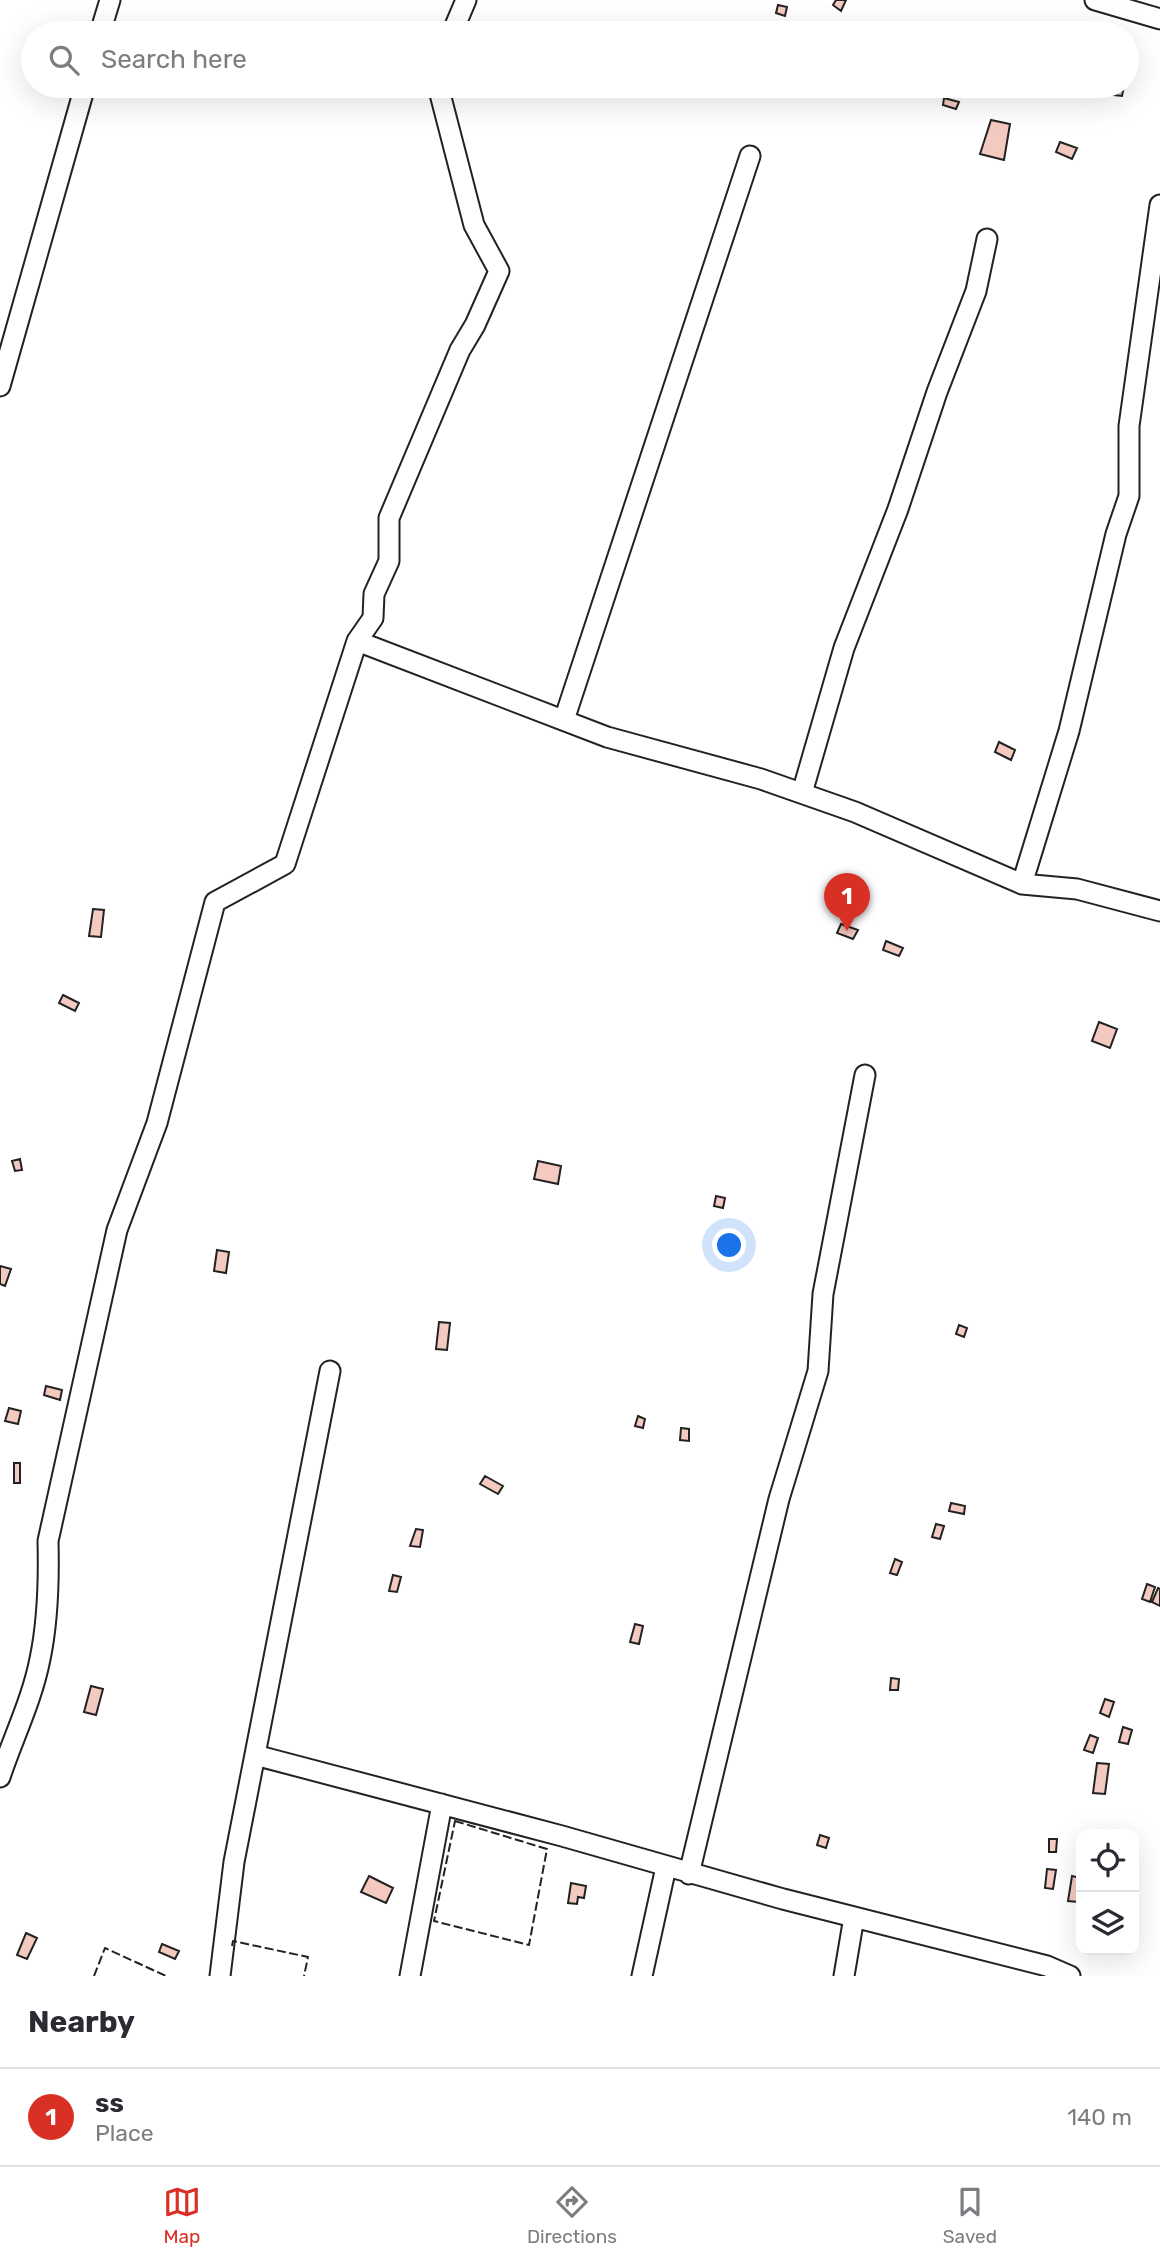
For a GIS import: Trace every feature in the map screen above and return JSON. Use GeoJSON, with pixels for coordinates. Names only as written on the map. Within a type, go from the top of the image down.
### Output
{"type":"FeatureCollection","features":[{"type":"Feature","properties":{"kind":"street"},"geometry":{"type":"LineString","coordinates":[[104,21],[110,0]]}},
{"type":"Feature","properties":{"kind":"street"},"geometry":{"type":"LineString","coordinates":[[457,21],[466,0]]}},
{"type":"Feature","properties":{"kind":"street"},"geometry":{"type":"LineString","coordinates":[[1096,0],[1160,19]]}},
{"type":"Feature","properties":{"kind":"street"},"geometry":{"type":"LineString","coordinates":[[0,386],[82,98]]}},
{"type":"Feature","properties":{"kind":"street"},"geometry":{"type":"LineString","coordinates":[[0,1777],[41,1658],[50,1581],[48,1541],[117,1230],[157,1123],[215,902],[285,864],[357,641],[373,618],[374,594],[389,561],[389,518],[460,350],[475,325],[499,271],[474,225],[441,98]]}},
{"type":"Feature","properties":{"kind":"street"},"geometry":{"type":"LineString","coordinates":[[564,720],[750,156]]}},
{"type":"Feature","properties":{"kind":"street"},"geometry":{"type":"LineString","coordinates":[[1022,884],[1069,731],[1116,534],[1129,496],[1130,414],[1160,205]]}},
{"type":"Feature","properties":{"kind":"street"},"geometry":{"type":"LineString","coordinates":[[802,793],[844,648],[898,509],[937,392],[976,291],[987,239]]}},
{"type":"Feature","properties":{"kind":"street"},"geometry":{"type":"LineString","coordinates":[[357,641],[607,737],[802,793],[855,812],[1022,884],[1077,889],[1160,911]]}},
{"type":"Feature","properties":{"kind":"street"},"geometry":{"type":"LineString","coordinates":[[689,1874],[779,1499],[818,1371],[823,1294],[865,1075]]}},
{"type":"Feature","properties":{"kind":"street"},"geometry":{"type":"LineString","coordinates":[[220,1976],[233,1862],[330,1371]]}},
{"type":"Feature","properties":{"kind":"street"},"geometry":{"type":"LineString","coordinates":[[255,1755],[1070,1976]]}},
{"type":"Feature","properties":{"kind":"street"},"geometry":{"type":"LineString","coordinates":[[410,1976],[442,1804]]}},
{"type":"Feature","properties":{"kind":"street"},"geometry":{"type":"LineString","coordinates":[[642,1976],[666,1867]]}},
{"type":"Feature","properties":{"kind":"street"},"geometry":{"type":"LineString","coordinates":[[844,1976],[855,1917]]}},
{"type":"Feature","properties":{"kind":"building"},"geometry":{"type":"Polygon","coordinates":[[[836,0],[846,0],[841,11],[833,5],[836,0]]]}},
{"type":"Feature","properties":{"kind":"building"},"geometry":{"type":"Polygon","coordinates":[[[778,5],[787,7],[785,16],[776,13],[778,5]]]}},
{"type":"Feature","properties":{"kind":"building"},"geometry":{"type":"Polygon","coordinates":[[[944,98],[959,102],[956,109],[943,105],[944,98]]]}},
{"type":"Feature","properties":{"kind":"building"},"geometry":{"type":"Polygon","coordinates":[[[991,120],[1010,124],[1004,160],[980,154],[991,120]]]}},
{"type":"Feature","properties":{"kind":"building"},"geometry":{"type":"Polygon","coordinates":[[[1060,142],[1077,148],[1072,159],[1056,152],[1060,142]]]}},
{"type":"Feature","properties":{"kind":"building"},"geometry":{"type":"Polygon","coordinates":[[[999,742],[1015,750],[1011,760],[995,752],[999,742]]]}},
{"type":"Feature","properties":{"kind":"building"},"geometry":{"type":"Polygon","coordinates":[[[93,909],[104,910],[101,937],[89,936],[93,909]]]}},
{"type":"Feature","properties":{"kind":"building"},"geometry":{"type":"Polygon","coordinates":[[[841,924],[858,930],[853,939],[837,933],[841,924]]]}},
{"type":"Feature","properties":{"kind":"building"},"geometry":{"type":"Polygon","coordinates":[[[886,941],[903,948],[899,956],[883,950],[886,941]]]}},
{"type":"Feature","properties":{"kind":"building"},"geometry":{"type":"Polygon","coordinates":[[[63,995],[79,1003],[75,1011],[59,1003],[63,995]]]}},
{"type":"Feature","properties":{"kind":"building"},"geometry":{"type":"Polygon","coordinates":[[[1099,1022],[1117,1029],[1110,1048],[1092,1041],[1099,1022]]]}},
{"type":"Feature","properties":{"kind":"building"},"geometry":{"type":"Polygon","coordinates":[[[20,1159],[22,1170],[15,1171],[12,1161],[20,1159]]]}},
{"type":"Feature","properties":{"kind":"building"},"geometry":{"type":"Polygon","coordinates":[[[538,1161],[561,1166],[558,1184],[534,1179],[538,1161]]]}},
{"type":"Feature","properties":{"kind":"building"},"geometry":{"type":"Polygon","coordinates":[[[716,1196],[725,1198],[723,1208],[714,1206],[716,1196]]]}},
{"type":"Feature","properties":{"kind":"building"},"geometry":{"type":"Polygon","coordinates":[[[217,1250],[229,1252],[226,1273],[214,1271],[217,1250]]]}},
{"type":"Feature","properties":{"kind":"building"},"geometry":{"type":"Polygon","coordinates":[[[0,1266],[11,1269],[5,1286],[0,1284],[0,1266]]]}},
{"type":"Feature","properties":{"kind":"building"},"geometry":{"type":"Polygon","coordinates":[[[439,1322],[450,1323],[447,1350],[436,1349],[439,1322]]]}},
{"type":"Feature","properties":{"kind":"building"},"geometry":{"type":"Polygon","coordinates":[[[959,1325],[967,1328],[964,1337],[956,1334],[959,1325]]]}},
{"type":"Feature","properties":{"kind":"building"},"geometry":{"type":"Polygon","coordinates":[[[46,1386],[62,1390],[60,1400],[44,1395],[46,1386]]]}},
{"type":"Feature","properties":{"kind":"building"},"geometry":{"type":"Polygon","coordinates":[[[9,1408],[21,1411],[18,1424],[5,1421],[9,1408]]]}},
{"type":"Feature","properties":{"kind":"building"},"geometry":{"type":"Polygon","coordinates":[[[638,1416],[645,1419],[643,1428],[635,1426],[638,1416]]]}},
{"type":"Feature","properties":{"kind":"building"},"geometry":{"type":"Polygon","coordinates":[[[681,1428],[689,1429],[689,1441],[680,1440],[681,1428]]]}},
{"type":"Feature","properties":{"kind":"building"},"geometry":{"type":"Polygon","coordinates":[[[14,1463],[20,1463],[20,1483],[14,1483],[14,1463]]]}},
{"type":"Feature","properties":{"kind":"building"},"geometry":{"type":"Polygon","coordinates":[[[485,1476],[503,1486],[498,1494],[480,1484],[485,1476]]]}},
{"type":"Feature","properties":{"kind":"building"},"geometry":{"type":"Polygon","coordinates":[[[951,1503],[965,1506],[964,1514],[949,1511],[951,1503]]]}},
{"type":"Feature","properties":{"kind":"building"},"geometry":{"type":"Polygon","coordinates":[[[936,1524],[944,1526],[940,1539],[932,1537],[936,1524]]]}},
{"type":"Feature","properties":{"kind":"building"},"geometry":{"type":"Polygon","coordinates":[[[416,1529],[423,1530],[420,1547],[410,1546],[416,1529]]]}},
{"type":"Feature","properties":{"kind":"building"},"geometry":{"type":"Polygon","coordinates":[[[895,1559],[902,1562],[897,1575],[890,1573],[895,1559]]]}},
{"type":"Feature","properties":{"kind":"building"},"geometry":{"type":"Polygon","coordinates":[[[393,1575],[401,1577],[397,1592],[389,1591],[393,1575]]]}},
{"type":"Feature","properties":{"kind":"building"},"geometry":{"type":"Polygon","coordinates":[[[1147,1584],[1155,1587],[1150,1602],[1142,1599],[1147,1584]]]}},
{"type":"Feature","properties":{"kind":"building"},"geometry":{"type":"Polygon","coordinates":[[[1158,1588],[1160,1589],[1160,1606],[1152,1602],[1158,1588]]]}},
{"type":"Feature","properties":{"kind":"building"},"geometry":{"type":"Polygon","coordinates":[[[635,1624],[643,1626],[639,1644],[630,1642],[635,1624]]]}},
{"type":"Feature","properties":{"kind":"building"},"geometry":{"type":"Polygon","coordinates":[[[891,1678],[899,1679],[898,1690],[890,1690],[891,1678]]]}},
{"type":"Feature","properties":{"kind":"building"},"geometry":{"type":"Polygon","coordinates":[[[91,1686],[103,1689],[96,1715],[84,1712],[91,1686]]]}},
{"type":"Feature","properties":{"kind":"building"},"geometry":{"type":"Polygon","coordinates":[[[1105,1699],[1114,1702],[1109,1717],[1100,1713],[1105,1699]]]}},
{"type":"Feature","properties":{"kind":"building"},"geometry":{"type":"Polygon","coordinates":[[[1123,1727],[1132,1730],[1128,1744],[1119,1742],[1123,1727]]]}},
{"type":"Feature","properties":{"kind":"building"},"geometry":{"type":"Polygon","coordinates":[[[1090,1735],[1098,1738],[1093,1753],[1084,1750],[1090,1735]]]}},
{"type":"Feature","properties":{"kind":"building"},"geometry":{"type":"Polygon","coordinates":[[[1097,1763],[1109,1764],[1105,1794],[1093,1793],[1097,1763]]]}},
{"type":"Feature","properties":{"kind":"building"},"geometry":{"type":"Polygon","coordinates":[[[820,1835],[829,1838],[826,1848],[817,1845],[820,1835]]]}},
{"type":"Feature","properties":{"kind":"building"},"geometry":{"type":"Polygon","coordinates":[[[1049,1839],[1057,1839],[1056,1852],[1049,1852],[1049,1839]]]}},
{"type":"Feature","properties":{"kind":"building"},"geometry":{"type":"Polygon","coordinates":[[[1047,1869],[1056,1870],[1053,1889],[1045,1888],[1047,1869]]]}},
{"type":"Feature","properties":{"kind":"building"},"geometry":{"type":"Polygon","coordinates":[[[369,1876],[393,1888],[386,1903],[361,1892],[369,1876]]]}},
{"type":"Feature","properties":{"kind":"building"},"geometry":{"type":"Polygon","coordinates":[[[1072,1876],[1076,1877],[1076,1902],[1068,1901],[1072,1876]]]}},
{"type":"Feature","properties":{"kind":"building"},"geometry":{"type":"Polygon","coordinates":[[[571,1883],[586,1886],[584,1898],[578,1897],[577,1904],[568,1903],[571,1883]]]}},
{"type":"Feature","properties":{"kind":"building"},"geometry":{"type":"Polygon","coordinates":[[[26,1933],[37,1938],[27,1959],[17,1955],[26,1933]]]}},
{"type":"Feature","properties":{"kind":"building"},"geometry":{"type":"Polygon","coordinates":[[[162,1944],[179,1951],[175,1959],[159,1952],[162,1944]]]}},
{"type":"Feature","properties":{"kind":"fence"},"geometry":{"type":"LineString","coordinates":[[455,1821],[547,1849],[529,1945],[434,1921],[455,1821]]}},
{"type":"Feature","properties":{"kind":"fence"},"geometry":{"type":"LineString","coordinates":[[232,1946],[233,1941],[308,1957],[304,1976]]}},
{"type":"Feature","properties":{"kind":"fence"},"geometry":{"type":"LineString","coordinates":[[94,1976],[105,1948],[166,1976]]}},
{"type":"Feature","properties":{"kind":"place","name":"ss"},"geometry":{"type":"Point","coordinates":[847,931]}}]}
